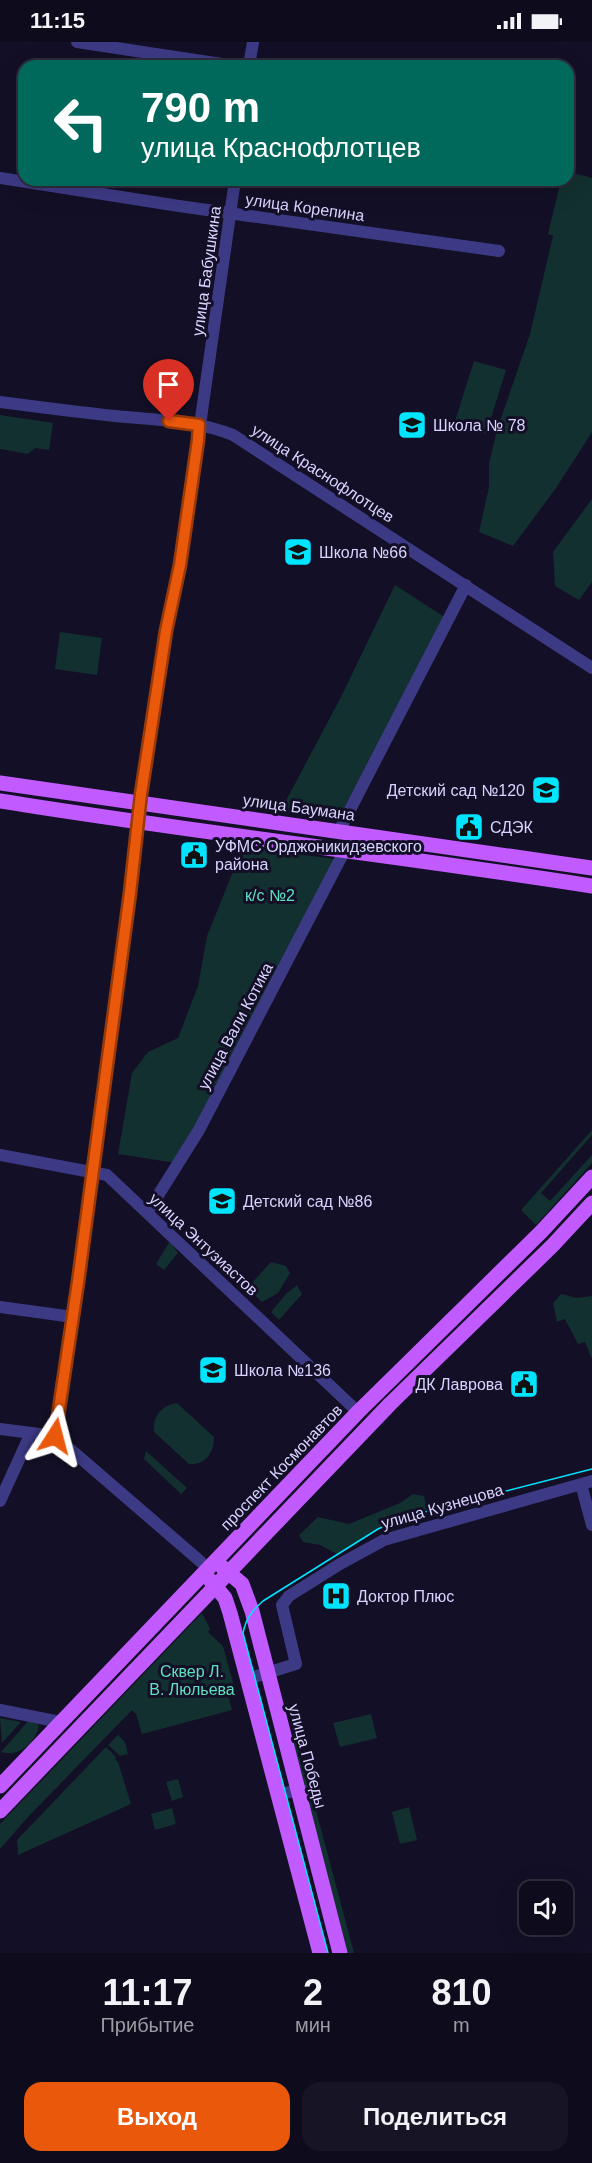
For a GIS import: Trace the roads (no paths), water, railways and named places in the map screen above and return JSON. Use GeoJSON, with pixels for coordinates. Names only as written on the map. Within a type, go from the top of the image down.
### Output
{"type":"FeatureCollection","features":[{"type":"Feature","properties":{"kind":"main road","name":"улица Баумана"},"geometry":{"type":"LineString","coordinates":[[0,783],[592,868]]}},
{"type":"Feature","properties":{"kind":"main road"},"geometry":{"type":"LineString","coordinates":[[0,801],[138,823],[592,886]]}},
{"type":"Feature","properties":{"kind":"main road","name":"проспект Космонавтов"},"geometry":{"type":"LineString","coordinates":[[0,1786],[207,1566],[358,1412],[541,1233],[592,1177]]}},
{"type":"Feature","properties":{"kind":"main road"},"geometry":{"type":"LineString","coordinates":[[0,1811],[390,1404],[553,1245],[592,1203]]}},
{"type":"Feature","properties":{"kind":"main road"},"geometry":{"type":"LineString","coordinates":[[207,1566],[216,1587],[225,1598],[320,1953]]}},
{"type":"Feature","properties":{"kind":"main road","name":"улица Победы"},"geometry":{"type":"LineString","coordinates":[[207,1566],[230,1573],[242,1584],[248,1600],[340,1953]]}},
{"type":"Feature","properties":{"kind":"street"},"geometry":{"type":"LineString","coordinates":[[76,42],[195,60]]}},
{"type":"Feature","properties":{"kind":"street"},"geometry":{"type":"LineString","coordinates":[[250,60],[253,42]]}},
{"type":"Feature","properties":{"kind":"street","name":"улица Корепина"},"geometry":{"type":"LineString","coordinates":[[0,178],[18,181]]}},
{"type":"Feature","properties":{"kind":"street","name":"улица Корепина"},"geometry":{"type":"LineString","coordinates":[[53,186],[499,251]]}},
{"type":"Feature","properties":{"kind":"street","name":"улица Бабушкина"},"geometry":{"type":"LineString","coordinates":[[55,1436],[93,1172],[140,802],[166,631],[180,565],[235,186]]}},
{"type":"Feature","properties":{"kind":"street","name":"улица Краснофлотцев"},"geometry":{"type":"LineString","coordinates":[[0,402],[199,425],[233,435],[592,668]]}},
{"type":"Feature","properties":{"kind":"street"},"geometry":{"type":"LineString","coordinates":[[339,831],[466,585]]}},
{"type":"Feature","properties":{"kind":"street","name":"улица Вали Котика"},"geometry":{"type":"LineString","coordinates":[[147,1213],[199,1130],[345,850]]}},
{"type":"Feature","properties":{"kind":"street","name":"улица Энтузиастов"},"geometry":{"type":"LineString","coordinates":[[0,1155],[107,1175],[358,1412]]}},
{"type":"Feature","properties":{"kind":"street"},"geometry":{"type":"LineString","coordinates":[[0,1306],[73,1317]]}},
{"type":"Feature","properties":{"kind":"street"},"geometry":{"type":"LineString","coordinates":[[0,1429],[55,1436],[207,1566]]}},
{"type":"Feature","properties":{"kind":"street"},"geometry":{"type":"LineString","coordinates":[[0,1501],[31,1433]]}},
{"type":"Feature","properties":{"kind":"street"},"geometry":{"type":"LineString","coordinates":[[580,1484],[592,1525]]}},
{"type":"Feature","properties":{"kind":"street","name":"улица Кузнецова"},"geometry":{"type":"LineString","coordinates":[[267,1673],[296,1664],[282,1605],[289,1596],[340,1564],[384,1540],[580,1484]]}},
{"type":"Feature","properties":{"kind":"street"},"geometry":{"type":"LineString","coordinates":[[247,1679],[267,1673]]}},
{"type":"Feature","properties":{"kind":"street"},"geometry":{"type":"LineString","coordinates":[[0,1710],[60,1722]]}},
{"type":"Feature","properties":{"kind":"street"},"geometry":{"type":"LineString","coordinates":[[278,1795],[298,1790],[314,1793]]}},
{"type":"Feature","properties":{"kind":"tram line"},"geometry":{"type":"LineString","coordinates":[[328,1953],[243,1633],[248,1619],[263,1601],[378,1529],[405,1517],[592,1469]]}},
{"type":"Feature","properties":{"kind":"place","name":"Школа № 78"},"geometry":{"type":"Point","coordinates":[412,425]}},
{"type":"Feature","properties":{"kind":"place","name":"Школа №66"},"geometry":{"type":"Point","coordinates":[298,552]}},
{"type":"Feature","properties":{"kind":"place","name":"Детский сад №120"},"geometry":{"type":"Point","coordinates":[546,790]}},
{"type":"Feature","properties":{"kind":"place","name":"СДЭК"},"geometry":{"type":"Point","coordinates":[469,827]}},
{"type":"Feature","properties":{"kind":"place","name":"УФМС Орджоникидзевского района"},"geometry":{"type":"Point","coordinates":[194,855]}},
{"type":"Feature","properties":{"kind":"place","name":"Детский сад №86"},"geometry":{"type":"Point","coordinates":[222,1201]}},
{"type":"Feature","properties":{"kind":"place","name":"Школа №136"},"geometry":{"type":"Point","coordinates":[213,1370]}},
{"type":"Feature","properties":{"kind":"place","name":"ДК Лаврова"},"geometry":{"type":"Point","coordinates":[524,1384]}},
{"type":"Feature","properties":{"kind":"place","name":"Доктор Плюс"},"geometry":{"type":"Point","coordinates":[336,1596]}},
{"type":"Feature","properties":{"kind":"park label","name":"к/с №2"},"geometry":{"type":"Point","coordinates":[270,895]}},
{"type":"Feature","properties":{"kind":"park label","name":"Сквер Л. В. Люльева"},"geometry":{"type":"Point","coordinates":[192,1680]}}]}
